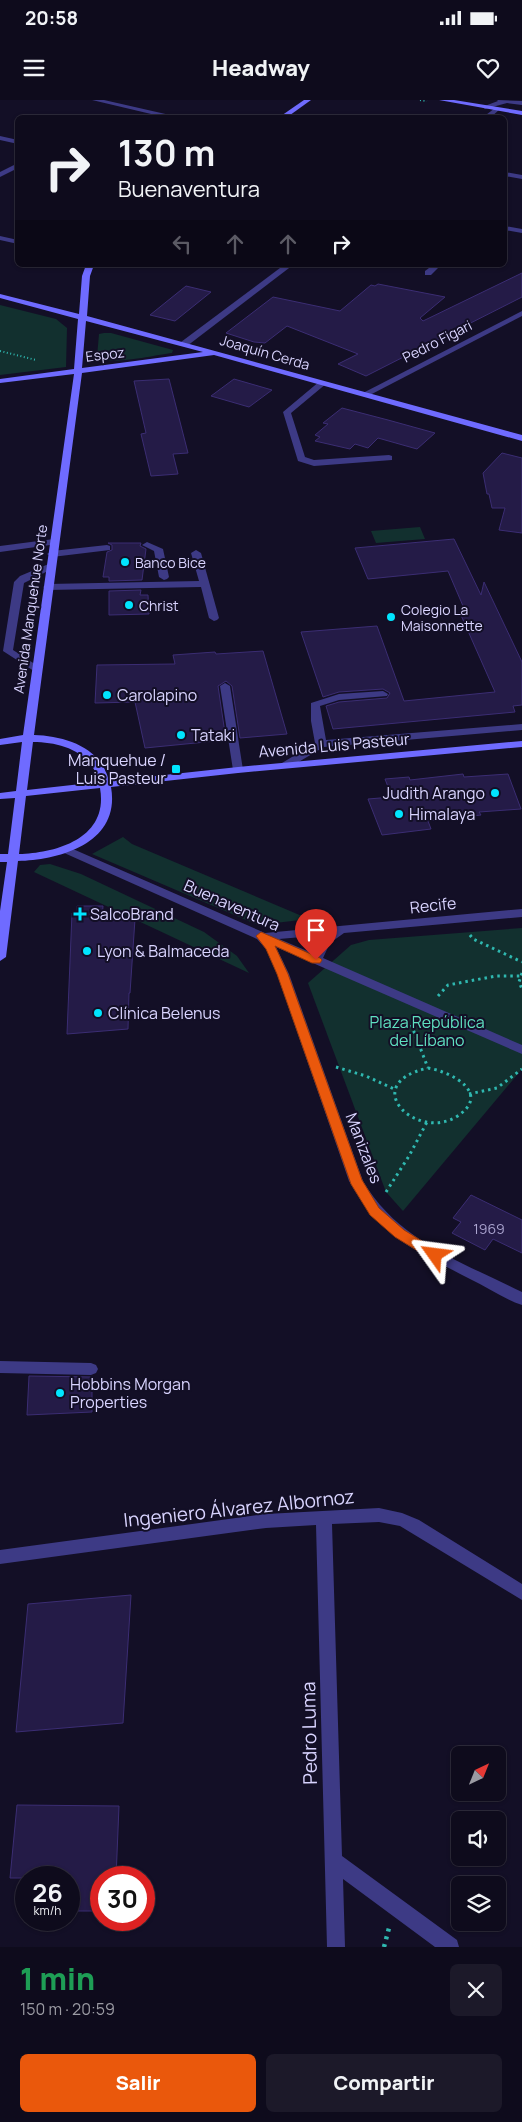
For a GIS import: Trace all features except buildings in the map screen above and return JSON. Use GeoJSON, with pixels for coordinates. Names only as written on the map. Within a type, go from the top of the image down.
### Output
{"type":"FeatureCollection","features":[{"type":"Feature","properties":{"kind":"street"},"geometry":{"type":"LineString","coordinates":[[95,100],[166,115]]}},
{"type":"Feature","properties":{"kind":"street"},"geometry":{"type":"LineString","coordinates":[[286,115],[308,100]]}},
{"type":"Feature","properties":{"kind":"street"},"geometry":{"type":"LineString","coordinates":[[442,100],[522,113]]}},
{"type":"Feature","properties":{"kind":"street"},"geometry":{"type":"LineString","coordinates":[[485,107],[503,100],[522,103]]}},
{"type":"Feature","properties":{"kind":"street"},"geometry":{"type":"LineString","coordinates":[[489,115],[497,109]]}},
{"type":"Feature","properties":{"kind":"street"},"geometry":{"type":"LineString","coordinates":[[0,138],[15,141]]}},
{"type":"Feature","properties":{"kind":"street"},"geometry":{"type":"LineString","coordinates":[[0,175],[15,167]]}},
{"type":"Feature","properties":{"kind":"street"},"geometry":{"type":"LineString","coordinates":[[507,174],[522,177]]}},
{"type":"Feature","properties":{"kind":"street"},"geometry":{"type":"LineString","coordinates":[[507,228],[522,231]]}},
{"type":"Feature","properties":{"kind":"street"},"geometry":{"type":"LineString","coordinates":[[0,238],[15,241]]}},
{"type":"Feature","properties":{"kind":"street","name":"Avenida Manquehue Norte"},"geometry":{"type":"LineString","coordinates":[[0,957],[4,890],[13,858],[52,554],[78,371],[86,276],[89,267]]}},
{"type":"Feature","properties":{"kind":"street"},"geometry":{"type":"LineString","coordinates":[[184,344],[286,267]]}},
{"type":"Feature","properties":{"kind":"street"},"geometry":{"type":"LineString","coordinates":[[428,273],[435,267]]}},
{"type":"Feature","properties":{"kind":"street","name":"Joaquín Cerda"},"geometry":{"type":"LineString","coordinates":[[0,296],[214,352],[521,437]]}},
{"type":"Feature","properties":{"kind":"street","name":"Pedro Figari"},"geometry":{"type":"LineString","coordinates":[[366,394],[522,313]]}},
{"type":"Feature","properties":{"kind":"street","name":"Espoz"},"geometry":{"type":"LineString","coordinates":[[0,381],[214,352]]}},
{"type":"Feature","properties":{"kind":"street"},"geometry":{"type":"LineString","coordinates":[[324,383],[287,412],[301,459],[314,463],[389,458]]}},
{"type":"Feature","properties":{"kind":"street"},"geometry":{"type":"LineString","coordinates":[[0,550],[54,542]]}},
{"type":"Feature","properties":{"kind":"street"},"geometry":{"type":"LineString","coordinates":[[147,545],[158,550],[164,577]]}},
{"type":"Feature","properties":{"kind":"street"},"geometry":{"type":"LineString","coordinates":[[52,554],[107,548]]}},
{"type":"Feature","properties":{"kind":"street"},"geometry":{"type":"LineString","coordinates":[[196,553],[214,618]]}},
{"type":"Feature","properties":{"kind":"street"},"geometry":{"type":"LineString","coordinates":[[37,670],[8,651],[19,582],[23,578],[51,566]]}},
{"type":"Feature","properties":{"kind":"street"},"geometry":{"type":"LineString","coordinates":[[48,588],[205,584]]}},
{"type":"Feature","properties":{"kind":"street"},"geometry":{"type":"LineString","coordinates":[[225,686],[238,770]]}},
{"type":"Feature","properties":{"kind":"street"},"geometry":{"type":"LineString","coordinates":[[321,744],[315,705],[335,698],[383,694]]}},
{"type":"Feature","properties":{"kind":"street"},"geometry":{"type":"LineString","coordinates":[[286,765],[321,744],[522,727]]}},
{"type":"Feature","properties":{"kind":"street"},"geometry":{"type":"LineString","coordinates":[[0,742],[28,739],[62,743],[83,752],[100,769],[105,784],[107,805],[101,820],[88,836],[66,850],[37,857],[0,858]]}},
{"type":"Feature","properties":{"kind":"street","name":"Avenida Luis Pasteur"},"geometry":{"type":"LineString","coordinates":[[0,796],[286,765],[522,744]]}},
{"type":"Feature","properties":{"kind":"street","name":"Buenaventura"},"geometry":{"type":"LineString","coordinates":[[66,850],[522,1050]]}},
{"type":"Feature","properties":{"kind":"street","name":"Recife"},"geometry":{"type":"LineString","coordinates":[[261,936],[522,913]]}},
{"type":"Feature","properties":{"kind":"street","name":"Recife"},"geometry":{"type":"LineString","coordinates":[[316,960],[322,944],[327,939],[348,929]]}},
{"type":"Feature","properties":{"kind":"street","name":"Manizales"},"geometry":{"type":"LineString","coordinates":[[261,936],[271,948],[283,974],[356,1181],[374,1212],[399,1233],[416,1244],[522,1299]]}},
{"type":"Feature","properties":{"kind":"street"},"geometry":{"type":"LineString","coordinates":[[0,1367],[91,1369]]}},
{"type":"Feature","properties":{"kind":"street","name":"Ingeniero Álvarez Albornoz"},"geometry":{"type":"LineString","coordinates":[[0,1556],[208,1528],[324,1517],[379,1515],[402,1520],[522,1593]]}},
{"type":"Feature","properties":{"kind":"street","name":"Pedro Luma"},"geometry":{"type":"LineString","coordinates":[[324,1517],[336,1947]]}},
{"type":"Feature","properties":{"kind":"street"},"geometry":{"type":"LineString","coordinates":[[333,1860],[450,1947]]}},
{"type":"Feature","properties":{"kind":"path"},"geometry":{"type":"LineString","coordinates":[[0,350],[54,365],[56,374]]}},
{"type":"Feature","properties":{"kind":"path"},"geometry":{"type":"LineString","coordinates":[[456,919],[473,939],[522,962]]}},
{"type":"Feature","properties":{"kind":"path"},"geometry":{"type":"LineString","coordinates":[[428,1068],[411,1024],[448,985],[496,976],[521,974],[519,982],[522,989]]}},
{"type":"Feature","properties":{"kind":"path"},"geometry":{"type":"LineString","coordinates":[[313,1060],[366,1076],[394,1088]]}},
{"type":"Feature","properties":{"kind":"path"},"geometry":{"type":"LineString","coordinates":[[428,1068],[452,1074],[468,1088],[468,1106],[462,1113],[452,1119],[440,1122],[427,1122],[415,1119],[401,1110],[394,1097],[394,1088],[398,1081],[406,1074],[428,1068]]}},
{"type":"Feature","properties":{"kind":"path"},"geometry":{"type":"LineString","coordinates":[[469,1094],[497,1088],[522,1068]]}},
{"type":"Feature","properties":{"kind":"path"},"geometry":{"type":"LineString","coordinates":[[374,1212],[409,1156],[427,1122]]}},
{"type":"Feature","properties":{"kind":"green space"},"geometry":{"type":"Polygon","coordinates":[[[0,305],[56,319],[67,328],[66,367],[0,375],[0,305]]]}},
{"type":"Feature","properties":{"kind":"green space"},"geometry":{"type":"Polygon","coordinates":[[[111,333],[173,350],[172,353],[133,359],[103,359],[97,357],[99,334],[111,333]]]}},
{"type":"Feature","properties":{"kind":"green space"},"geometry":{"type":"Polygon","coordinates":[[[420,527],[425,539],[376,543],[371,531],[420,527]]]}},
{"type":"Feature","properties":{"kind":"green space"},"geometry":{"type":"Polygon","coordinates":[[[123,837],[132,844],[309,919],[258,925],[92,854],[123,837]]]}},
{"type":"Feature","properties":{"kind":"green space"},"geometry":{"type":"Polygon","coordinates":[[[50,864],[81,874],[204,932],[237,956],[249,973],[34,872],[40,865],[50,864]]]}},
{"type":"Feature","properties":{"kind":"green space","name":"Plaza República del Líbano"},"geometry":{"type":"Polygon","coordinates":[[[522,928],[522,1069],[403,1211],[386,1192],[308,983],[351,945],[369,940],[522,928]]]}},
{"type":"Feature","properties":{"kind":"place","name":"Banco Bice"},"geometry":{"type":"Point","coordinates":[125,562]}},
{"type":"Feature","properties":{"kind":"place","name":"Christ"},"geometry":{"type":"Point","coordinates":[129,605]}},
{"type":"Feature","properties":{"kind":"place","name":"Colegio La Maisonnette"},"geometry":{"type":"Point","coordinates":[391,617]}},
{"type":"Feature","properties":{"kind":"place","name":"Carolapino"},"geometry":{"type":"Point","coordinates":[107,695]}},
{"type":"Feature","properties":{"kind":"place","name":"Tataki"},"geometry":{"type":"Point","coordinates":[181,735]}},
{"type":"Feature","properties":{"kind":"place","name":"Manquehue / Luis Pasteur"},"geometry":{"type":"Point","coordinates":[176,769]}},
{"type":"Feature","properties":{"kind":"place","name":"Judith Arango"},"geometry":{"type":"Point","coordinates":[495,793]}},
{"type":"Feature","properties":{"kind":"place","name":"Himalaya"},"geometry":{"type":"Point","coordinates":[399,814]}},
{"type":"Feature","properties":{"kind":"place","name":"SalcoBrand"},"geometry":{"type":"Point","coordinates":[80,914]}},
{"type":"Feature","properties":{"kind":"place","name":"Lyon & Balmaceda"},"geometry":{"type":"Point","coordinates":[87,951]}},
{"type":"Feature","properties":{"kind":"place","name":"Clínica Belenus"},"geometry":{"type":"Point","coordinates":[98,1013]}},
{"type":"Feature","properties":{"kind":"place","name":"Hobbins Morgan Properties"},"geometry":{"type":"Point","coordinates":[60,1393]}},
{"type":"Feature","properties":{"kind":"route"},"geometry":{"type":"LineString","coordinates":[[316,960],[261,936],[271,948],[283,974],[356,1181],[374,1212],[399,1233],[435,1255]]}}]}
